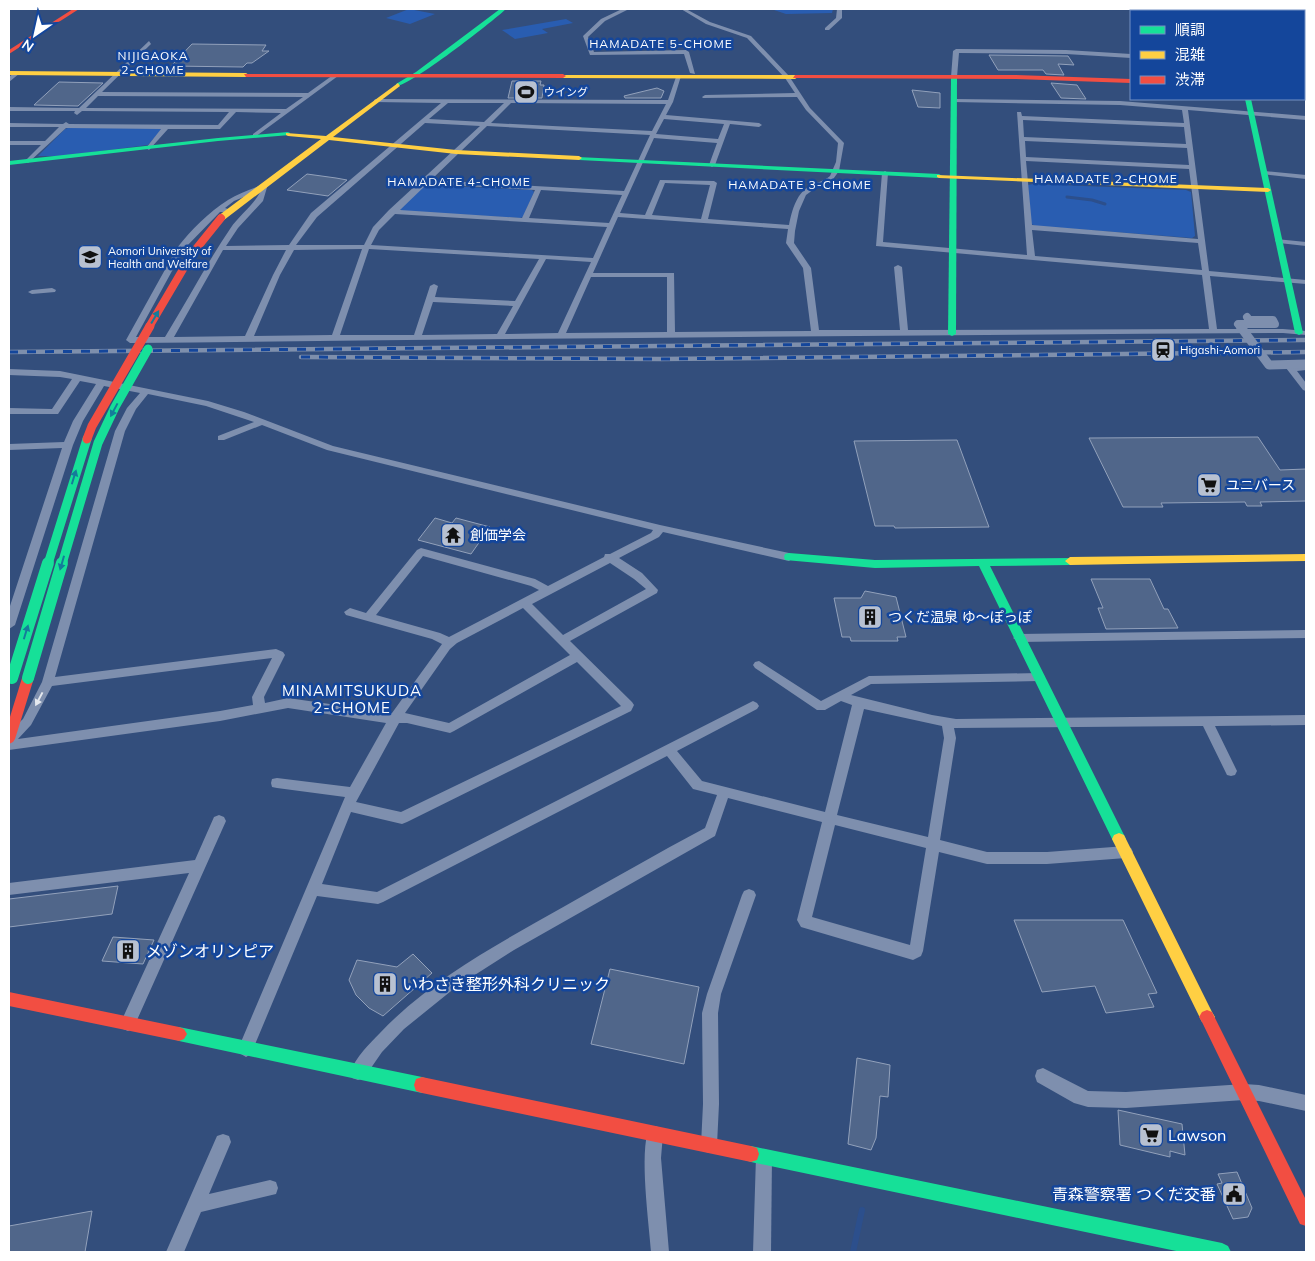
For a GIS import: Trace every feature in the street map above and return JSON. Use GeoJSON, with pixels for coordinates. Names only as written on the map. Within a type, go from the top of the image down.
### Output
{"type":"FeatureCollection","features":[{"type":"Feature","properties":{"kind":"street"},"geometry":{"type":"LineString","coordinates":[[9,52],[76,9]]}},
{"type":"Feature","properties":{"kind":"street"},"geometry":{"type":"LineString","coordinates":[[412,74],[494,9]]}},
{"type":"Feature","properties":{"kind":"street"},"geometry":{"type":"LineString","coordinates":[[503,9],[412,74],[246,200],[247,204],[191,236],[181,248],[130,340],[815,333],[952,334],[1213,331],[1303,333],[1288,280],[1248,100]]}},
{"type":"Feature","properties":{"kind":"street"},"geometry":{"type":"LineString","coordinates":[[626,9],[603,20],[585,37],[592,54],[686,52],[693,73]]}},
{"type":"Feature","properties":{"kind":"street"},"geometry":{"type":"LineString","coordinates":[[684,9],[708,23],[748,37],[785,75],[808,109],[841,142],[842,149],[836,175],[832,179],[809,189],[802,196],[791,227],[790,243],[807,268],[815,333]]}},
{"type":"Feature","properties":{"kind":"street"},"geometry":{"type":"LineString","coordinates":[[827,29],[840,18],[839,9]]}},
{"type":"Feature","properties":{"kind":"street"},"geometry":{"type":"LineString","coordinates":[[28,161],[149,43]]}},
{"type":"Feature","properties":{"kind":"street"},"geometry":{"type":"LineString","coordinates":[[952,334],[954,76],[956,51],[1066,52],[1130,56]]}},
{"type":"Feature","properties":{"kind":"street"},"geometry":{"type":"LineString","coordinates":[[119,72],[335,76],[693,73],[1130,79]]}},
{"type":"Feature","properties":{"kind":"street"},"geometry":{"type":"LineString","coordinates":[[11,74],[119,72],[679,77],[785,75]]}},
{"type":"Feature","properties":{"kind":"street"},"geometry":{"type":"LineString","coordinates":[[255,135],[335,76]]}},
{"type":"Feature","properties":{"kind":"street"},"geometry":{"type":"LineString","coordinates":[[561,336],[653,134],[670,102],[679,77]]}},
{"type":"Feature","properties":{"kind":"street"},"geometry":{"type":"LineString","coordinates":[[97,94],[308,96]]}},
{"type":"Feature","properties":{"kind":"street"},"geometry":{"type":"LineString","coordinates":[[705,97],[799,95]]}},
{"type":"Feature","properties":{"kind":"street"},"geometry":{"type":"LineString","coordinates":[[376,101],[670,102]]}},
{"type":"Feature","properties":{"kind":"street"},"geometry":{"type":"LineString","coordinates":[[955,101],[1120,103],[1306,118]]}},
{"type":"Feature","properties":{"kind":"street"},"geometry":{"type":"LineString","coordinates":[[1017,101],[1031,258]]}},
{"type":"Feature","properties":{"kind":"street"},"geometry":{"type":"LineString","coordinates":[[248,340],[290,247],[314,215],[446,102]]}},
{"type":"Feature","properties":{"kind":"street"},"geometry":{"type":"LineString","coordinates":[[335,339],[366,247],[376,230],[392,212],[508,102]]}},
{"type":"Feature","properties":{"kind":"street"},"geometry":{"type":"LineString","coordinates":[[1186,108],[1213,331]]}},
{"type":"Feature","properties":{"kind":"street"},"geometry":{"type":"LineString","coordinates":[[9,109],[286,111]]}},
{"type":"Feature","properties":{"kind":"street"},"geometry":{"type":"LineString","coordinates":[[9,125],[220,127],[234,111]]}},
{"type":"Feature","properties":{"kind":"street"},"geometry":{"type":"LineString","coordinates":[[662,117],[759,126]]}},
{"type":"Feature","properties":{"kind":"street"},"geometry":{"type":"LineString","coordinates":[[1019,118],[1188,125]]}},
{"type":"Feature","properties":{"kind":"street"},"geometry":{"type":"LineString","coordinates":[[423,121],[653,134],[720,141]]}},
{"type":"Feature","properties":{"kind":"street"},"geometry":{"type":"LineString","coordinates":[[712,165],[727,123]]}},
{"type":"Feature","properties":{"kind":"street"},"geometry":{"type":"LineString","coordinates":[[150,148],[166,127]]}},
{"type":"Feature","properties":{"kind":"street"},"geometry":{"type":"LineString","coordinates":[[9,162],[255,135],[290,134],[456,152],[1268,190]]}},
{"type":"Feature","properties":{"kind":"street"},"geometry":{"type":"LineString","coordinates":[[1021,139],[1190,146]]}},
{"type":"Feature","properties":{"kind":"street"},"geometry":{"type":"LineString","coordinates":[[9,143],[46,143]]}},
{"type":"Feature","properties":{"kind":"street"},"geometry":{"type":"LineString","coordinates":[[1023,159],[1192,166]]}},
{"type":"Feature","properties":{"kind":"street"},"geometry":{"type":"LineString","coordinates":[[885,173],[878,244],[1306,282]]}},
{"type":"Feature","properties":{"kind":"street"},"geometry":{"type":"LineString","coordinates":[[1264,173],[1306,177]]}},
{"type":"Feature","properties":{"kind":"street"},"geometry":{"type":"LineString","coordinates":[[648,217],[662,181],[714,183],[704,221]]}},
{"type":"Feature","properties":{"kind":"street"},"geometry":{"type":"LineString","coordinates":[[425,182],[627,193]]}},
{"type":"Feature","properties":{"kind":"street"},"geometry":{"type":"LineString","coordinates":[[9,739],[92,460],[105,427],[203,254],[216,235],[232,200],[266,185]]}},
{"type":"Feature","properties":{"kind":"street"},"geometry":{"type":"LineString","coordinates":[[168,340],[220,248],[235,227],[260,201],[266,185]]}},
{"type":"Feature","properties":{"kind":"street"},"geometry":{"type":"LineString","coordinates":[[525,220],[539,188]]}},
{"type":"Feature","properties":{"kind":"street"},"geometry":{"type":"LineString","coordinates":[[392,212],[611,225]]}},
{"type":"Feature","properties":{"kind":"street"},"geometry":{"type":"LineString","coordinates":[[10,683],[79,460],[92,426],[192,254],[206,234],[225,215]]}},
{"type":"Feature","properties":{"kind":"street"},"geometry":{"type":"LineString","coordinates":[[616,215],[791,227]]}},
{"type":"Feature","properties":{"kind":"street"},"geometry":{"type":"LineString","coordinates":[[1028,227],[1201,241]]}},
{"type":"Feature","properties":{"kind":"street"},"geometry":{"type":"LineString","coordinates":[[1279,241],[1306,244]]}},
{"type":"Feature","properties":{"kind":"street"},"geometry":{"type":"LineString","coordinates":[[220,248],[366,247],[595,260]]}},
{"type":"Feature","properties":{"kind":"street"},"geometry":{"type":"LineString","coordinates":[[500,336],[544,257]]}},
{"type":"Feature","properties":{"kind":"street"},"geometry":{"type":"LineString","coordinates":[[898,267],[904,333]]}},
{"type":"Feature","properties":{"kind":"street"},"geometry":{"type":"LineString","coordinates":[[588,275],[671,275],[670,334]]}},
{"type":"Feature","properties":{"kind":"street"},"geometry":{"type":"LineString","coordinates":[[417,338],[434,286]]}},
{"type":"Feature","properties":{"kind":"street"},"geometry":{"type":"LineString","coordinates":[[32,292],[52,290]]}},
{"type":"Feature","properties":{"kind":"street"},"geometry":{"type":"LineString","coordinates":[[430,298],[519,304]]}},
{"type":"Feature","properties":{"kind":"street"},"geometry":{"type":"LineString","coordinates":[[1247,317],[1250,320],[1273,320],[1275,324],[1238,324],[1269,365],[1306,366]]}},
{"type":"Feature","properties":{"kind":"street"},"geometry":{"type":"LineString","coordinates":[[1306,366],[1290,368],[1306,388]]}},
{"type":"Feature","properties":{"kind":"street"},"geometry":{"type":"LineString","coordinates":[[9,372],[52,373],[78,377],[216,406],[330,448],[660,528],[789,557],[875,564],[1306,557]]}},
{"type":"Feature","properties":{"kind":"street"},"geometry":{"type":"LineString","coordinates":[[9,411],[54,412],[78,377]]}},
{"type":"Feature","properties":{"kind":"street"},"geometry":{"type":"LineString","coordinates":[[9,625],[68,445],[78,422],[102,382]]}},
{"type":"Feature","properties":{"kind":"street"},"geometry":{"type":"LineString","coordinates":[[9,739],[27,722],[48,682],[120,431],[132,408],[146,391]]}},
{"type":"Feature","properties":{"kind":"street"},"geometry":{"type":"LineString","coordinates":[[221,438],[263,422]]}},
{"type":"Feature","properties":{"kind":"street"},"geometry":{"type":"LineString","coordinates":[[9,447],[68,445]]}},
{"type":"Feature","properties":{"kind":"street"},"geometry":{"type":"LineString","coordinates":[[246,1048],[354,793],[395,718],[450,643],[547,590],[655,535],[660,528]]}},
{"type":"Feature","properties":{"kind":"street"},"geometry":{"type":"LineString","coordinates":[[368,617],[421,552],[535,583],[547,590]]}},
{"type":"Feature","properties":{"kind":"street"},"geometry":{"type":"LineString","coordinates":[[563,640],[653,590],[638,576],[609,558]]}},
{"type":"Feature","properties":{"kind":"street"},"geometry":{"type":"LineString","coordinates":[[983,563],[1306,1218]]}},
{"type":"Feature","properties":{"kind":"street"},"geometry":{"type":"LineString","coordinates":[[348,806],[402,818],[628,708],[628,705],[524,603]]}},
{"type":"Feature","properties":{"kind":"street"},"geometry":{"type":"LineString","coordinates":[[350,612],[436,636],[450,643]]}},
{"type":"Feature","properties":{"kind":"street"},"geometry":{"type":"LineString","coordinates":[[1019,638],[1306,634]]}},
{"type":"Feature","properties":{"kind":"street"},"geometry":{"type":"LineString","coordinates":[[48,682],[279,654],[258,697],[259,708]]}},
{"type":"Feature","properties":{"kind":"street"},"geometry":{"type":"LineString","coordinates":[[9,745],[220,716],[296,703],[385,718],[406,718],[450,728],[578,656]]}},
{"type":"Feature","properties":{"kind":"street"},"geometry":{"type":"LineString","coordinates":[[760,665],[819,706],[870,680],[1038,677]]}},
{"type":"Feature","properties":{"kind":"street"},"geometry":{"type":"LineString","coordinates":[[840,696],[859,703],[947,723],[1306,720]]}},
{"type":"Feature","properties":{"kind":"street"},"geometry":{"type":"LineString","coordinates":[[859,703],[804,920],[913,953],[916,951],[950,738],[947,723]]}},
{"type":"Feature","properties":{"kind":"street"},"geometry":{"type":"LineString","coordinates":[[313,889],[378,898],[752,706]]}},
{"type":"Feature","properties":{"kind":"street"},"geometry":{"type":"LineString","coordinates":[[1206,721],[1231,771]]}},
{"type":"Feature","properties":{"kind":"street"},"geometry":{"type":"LineString","coordinates":[[668,750],[695,783],[724,792],[994,859],[1126,852]]}},
{"type":"Feature","properties":{"kind":"street"},"geometry":{"type":"LineString","coordinates":[[277,783],[354,793]]}},
{"type":"Feature","properties":{"kind":"street"},"geometry":{"type":"LineString","coordinates":[[358,1072],[369,1055],[398,1026],[473,966],[710,832],[724,792]]}},
{"type":"Feature","properties":{"kind":"street"},"geometry":{"type":"LineString","coordinates":[[128,1024],[197,866],[219,821]]}},
{"type":"Feature","properties":{"kind":"street"},"geometry":{"type":"LineString","coordinates":[[9,888],[197,866]]}},
{"type":"Feature","properties":{"kind":"street"},"geometry":{"type":"LineString","coordinates":[[709,1145],[711,1104],[710,1013],[749,895]]}},
{"type":"Feature","properties":{"kind":"street"},"geometry":{"type":"LineString","coordinates":[[9,999],[1222,1252]]}},
{"type":"Feature","properties":{"kind":"street"},"geometry":{"type":"LineString","coordinates":[[1043,1076],[1088,1099],[1126,1100],[1244,1092],[1259,1093],[1306,1103]]}},
{"type":"Feature","properties":{"kind":"street"},"geometry":{"type":"LineString","coordinates":[[655,1134],[653,1158],[660,1252]]}},
{"type":"Feature","properties":{"kind":"street"},"geometry":{"type":"LineString","coordinates":[[174,1252],[223,1142]]}},
{"type":"Feature","properties":{"kind":"street"},"geometry":{"type":"LineString","coordinates":[[762,1252],[764,1157]]}},
{"type":"Feature","properties":{"kind":"street"},"geometry":{"type":"LineString","coordinates":[[196,1204],[270,1188]]}},
{"type":"Feature","properties":{"kind":"shaded area"},"geometry":{"type":"Polygon","coordinates":[[[409,9],[435,14],[410,24],[386,18],[409,9]]]}},
{"type":"Feature","properties":{"kind":"shaded area"},"geometry":{"type":"Polygon","coordinates":[[[771,9],[833,9],[832,13],[786,14],[771,9]]]}},
{"type":"Feature","properties":{"kind":"shaded area"},"geometry":{"type":"Polygon","coordinates":[[[566,19],[573,23],[542,29],[548,33],[515,39],[502,30],[566,19]]]}},
{"type":"Feature","properties":{"kind":"shaded area"},"geometry":{"type":"Polygon","coordinates":[[[71,127],[159,128],[161,130],[148,145],[62,156],[38,156],[65,129],[71,127]]]}},
{"type":"Feature","properties":{"kind":"shaded area"},"geometry":{"type":"Polygon","coordinates":[[[425,185],[532,190],[534,192],[523,217],[520,218],[402,211],[400,209],[425,185]]]}},
{"type":"Feature","properties":{"kind":"shaded area"},"geometry":{"type":"Polygon","coordinates":[[[1028,185],[1186,190],[1191,192],[1195,236],[1192,238],[1036,226],[1031,224],[1028,185]]]}},
{"type":"Feature","properties":{"kind":"building"},"geometry":{"type":"Polygon","coordinates":[[[192,44],[266,45],[262,51],[269,51],[243,67],[171,66],[192,44]]]}},
{"type":"Feature","properties":{"kind":"building"},"geometry":{"type":"Polygon","coordinates":[[[989,55],[1068,56],[1074,65],[1058,64],[1064,75],[1046,74],[1043,70],[998,70],[989,55]]]}},
{"type":"Feature","properties":{"kind":"building","name":"ウイング"},"geometry":{"type":"Polygon","coordinates":[[[512,81],[541,81],[540,85],[544,85],[542,98],[508,98],[512,81]]]}},
{"type":"Feature","properties":{"kind":"building"},"geometry":{"type":"Polygon","coordinates":[[[59,82],[103,83],[78,106],[34,105],[59,82]]]}},
{"type":"Feature","properties":{"kind":"building"},"geometry":{"type":"Polygon","coordinates":[[[1051,83],[1077,85],[1086,99],[1061,98],[1051,83]]]}},
{"type":"Feature","properties":{"kind":"building"},"geometry":{"type":"Polygon","coordinates":[[[657,88],[664,91],[661,98],[625,98],[624,96],[657,88]]]}},
{"type":"Feature","properties":{"kind":"building"},"geometry":{"type":"Polygon","coordinates":[[[912,90],[940,93],[940,108],[918,107],[912,90]]]}},
{"type":"Feature","properties":{"kind":"building"},"geometry":{"type":"Polygon","coordinates":[[[307,174],[347,180],[328,196],[287,190],[307,174]]]}},
{"type":"Feature","properties":{"kind":"building","name":"ユニバース"},"geometry":{"type":"Polygon","coordinates":[[[1258,437],[1280,470],[1306,469],[1306,501],[1260,502],[1262,506],[1247,506],[1245,502],[1161,503],[1163,507],[1123,507],[1089,438],[1258,437]]]}},
{"type":"Feature","properties":{"kind":"building"},"geometry":{"type":"Polygon","coordinates":[[[957,440],[989,527],[895,528],[894,526],[875,526],[854,441],[957,440]]]}},
{"type":"Feature","properties":{"kind":"building","name":"創価学会"},"geometry":{"type":"Polygon","coordinates":[[[435,518],[452,523],[456,518],[490,527],[471,554],[418,540],[435,518]]]}},
{"type":"Feature","properties":{"kind":"building"},"geometry":{"type":"Polygon","coordinates":[[[1091,579],[1150,579],[1164,609],[1168,609],[1178,628],[1106,629],[1098,608],[1103,608],[1091,579]]]}},
{"type":"Feature","properties":{"kind":"building","name":"つくだ温泉 ゆ～ぽっぽ"},"geometry":{"type":"Polygon","coordinates":[[[865,591],[896,597],[906,637],[897,637],[898,641],[851,641],[850,637],[842,637],[834,598],[861,598],[865,591]]]}},
{"type":"Feature","properties":{"kind":"building"},"geometry":{"type":"Polygon","coordinates":[[[118,886],[112,914],[9,927],[9,899],[118,886]]]}},
{"type":"Feature","properties":{"kind":"building"},"geometry":{"type":"Polygon","coordinates":[[[1014,920],[1123,920],[1157,993],[1148,994],[1154,1007],[1106,1013],[1095,986],[1042,992],[1014,920]]]}},
{"type":"Feature","properties":{"kind":"building","name":"メゾンオリンピア"},"geometry":{"type":"Polygon","coordinates":[[[113,937],[154,940],[143,964],[102,961],[113,937]]]}},
{"type":"Feature","properties":{"kind":"building","name":"いわさき整形外科クリニック"},"geometry":{"type":"Polygon","coordinates":[[[413,954],[432,973],[383,1016],[369,1008],[356,995],[349,980],[357,960],[397,967],[413,954]]]}},
{"type":"Feature","properties":{"kind":"building"},"geometry":{"type":"Polygon","coordinates":[[[610,969],[699,987],[684,1064],[591,1044],[610,969]]]}},
{"type":"Feature","properties":{"kind":"building"},"geometry":{"type":"Polygon","coordinates":[[[857,1058],[890,1065],[888,1097],[880,1096],[876,1138],[871,1150],[848,1144],[857,1058]]]}},
{"type":"Feature","properties":{"kind":"building","name":"Lawson"},"geometry":{"type":"Polygon","coordinates":[[[1118,1110],[1182,1124],[1185,1155],[1170,1151],[1170,1157],[1120,1145],[1118,1110]]]}},
{"type":"Feature","properties":{"kind":"building","name":"青森警察署 つくだ交番"},"geometry":{"type":"Polygon","coordinates":[[[1237,1172],[1252,1208],[1248,1217],[1233,1219],[1217,1184],[1222,1183],[1218,1174],[1237,1172]]]}},
{"type":"Feature","properties":{"kind":"building"},"geometry":{"type":"Polygon","coordinates":[[[92,1211],[85,1252],[9,1252],[9,1226],[92,1211]]]}},
{"type":"Feature","properties":{"kind":"waterway"},"geometry":{"type":"LineString","coordinates":[[1067,197],[1092,200],[1105,204]]}},
{"type":"Feature","properties":{"kind":"waterway"},"geometry":{"type":"LineString","coordinates":[[853,1252],[862,1210]]}},
{"type":"Feature","properties":{"kind":"railway"},"geometry":{"type":"LineString","coordinates":[[9,352],[1306,340]]}},
{"type":"Feature","properties":{"kind":"railway"},"geometry":{"type":"LineString","coordinates":[[301,357],[661,359],[1306,352]]}},
{"type":"Feature","properties":{"kind":"traffic: fast"},"geometry":{"type":"LineString","coordinates":[[398,85],[418,73],[503,9]]}},
{"type":"Feature","properties":{"kind":"traffic: fast"},"geometry":{"type":"LineString","coordinates":[[952,334],[954,77]]}},
{"type":"Feature","properties":{"kind":"traffic: fast"},"geometry":{"type":"LineString","coordinates":[[1248,100],[1299,333]]}},
{"type":"Feature","properties":{"kind":"traffic: fast"},"geometry":{"type":"LineString","coordinates":[[9,163],[253,136],[288,134]]}},
{"type":"Feature","properties":{"kind":"traffic: fast"},"geometry":{"type":"LineString","coordinates":[[579,158],[939,176]]}},
{"type":"Feature","properties":{"kind":"traffic: fast"},"geometry":{"type":"LineString","coordinates":[[28,678],[98,443],[115,407],[148,349]]}},
{"type":"Feature","properties":{"kind":"traffic: fast"},"geometry":{"type":"LineString","coordinates":[[12,678],[87,439]]}},
{"type":"Feature","properties":{"kind":"traffic: fast"},"geometry":{"type":"LineString","coordinates":[[789,557],[875,564],[1070,561]]}},
{"type":"Feature","properties":{"kind":"traffic: fast"},"geometry":{"type":"LineString","coordinates":[[983,563],[1119,839]]}},
{"type":"Feature","properties":{"kind":"traffic: fast"},"geometry":{"type":"LineString","coordinates":[[179,1034],[422,1085]]}},
{"type":"Feature","properties":{"kind":"traffic: fast"},"geometry":{"type":"LineString","coordinates":[[751,1154],[1222,1252]]}},
{"type":"Feature","properties":{"kind":"traffic: slow"},"geometry":{"type":"LineString","coordinates":[[9,73],[246,75]]}},
{"type":"Feature","properties":{"kind":"traffic: slow"},"geometry":{"type":"LineString","coordinates":[[563,76],[795,77]]}},
{"type":"Feature","properties":{"kind":"traffic: slow"},"geometry":{"type":"LineString","coordinates":[[221,218],[398,85]]}},
{"type":"Feature","properties":{"kind":"traffic: slow"},"geometry":{"type":"LineString","coordinates":[[288,134],[456,152],[579,158]]}},
{"type":"Feature","properties":{"kind":"traffic: slow"},"geometry":{"type":"LineString","coordinates":[[939,176],[1268,190]]}},
{"type":"Feature","properties":{"kind":"traffic: slow"},"geometry":{"type":"LineString","coordinates":[[1070,561],[1306,557]]}},
{"type":"Feature","properties":{"kind":"traffic: slow"},"geometry":{"type":"LineString","coordinates":[[1119,839],[1207,1017]]}},
{"type":"Feature","properties":{"kind":"traffic: jam"},"geometry":{"type":"LineString","coordinates":[[9,52],[76,9]]}},
{"type":"Feature","properties":{"kind":"traffic: jam"},"geometry":{"type":"LineString","coordinates":[[246,75],[563,76]]}},
{"type":"Feature","properties":{"kind":"traffic: jam"},"geometry":{"type":"LineString","coordinates":[[795,77],[1015,77],[1130,81]]}},
{"type":"Feature","properties":{"kind":"traffic: jam"},"geometry":{"type":"LineString","coordinates":[[87,439],[92,426],[192,254],[221,218]]}},
{"type":"Feature","properties":{"kind":"traffic: jam"},"geometry":{"type":"LineString","coordinates":[[9,739],[28,678]]}},
{"type":"Feature","properties":{"kind":"traffic: jam"},"geometry":{"type":"LineString","coordinates":[[9,999],[179,1034]]}},
{"type":"Feature","properties":{"kind":"traffic: jam"},"geometry":{"type":"LineString","coordinates":[[1207,1017],[1306,1218]]}},
{"type":"Feature","properties":{"kind":"traffic: jam"},"geometry":{"type":"LineString","coordinates":[[422,1085],[751,1154]]}},
{"type":"Feature","properties":{"kind":"place","name":"ウイング"},"geometry":{"type":"Point","coordinates":[526,92]}},
{"type":"Feature","properties":{"kind":"place","name":"Aomori University of Health and Welfare"},"geometry":{"type":"Point","coordinates":[90,257]}},
{"type":"Feature","properties":{"kind":"place","name":"Higashi-Aomori"},"geometry":{"type":"Point","coordinates":[1163,350]}},
{"type":"Feature","properties":{"kind":"place","name":"ユニバース"},"geometry":{"type":"Point","coordinates":[1209,485]}},
{"type":"Feature","properties":{"kind":"place","name":"創価学会"},"geometry":{"type":"Point","coordinates":[453,535]}},
{"type":"Feature","properties":{"kind":"place","name":"つくだ温泉 ゆ～ぽっぽ"},"geometry":{"type":"Point","coordinates":[870,617]}},
{"type":"Feature","properties":{"kind":"place","name":"メゾンオリンピア"},"geometry":{"type":"Point","coordinates":[128,951]}},
{"type":"Feature","properties":{"kind":"place","name":"いわさき整形外科クリニック"},"geometry":{"type":"Point","coordinates":[385,984]}},
{"type":"Feature","properties":{"kind":"place","name":"Lawson"},"geometry":{"type":"Point","coordinates":[1151,1135]}},
{"type":"Feature","properties":{"kind":"place","name":"青森警察署 つくだ交番"},"geometry":{"type":"Point","coordinates":[1234,1194]}},
{"type":"Feature","properties":{"kind":"district","name":"HAMADATE 5-CHOME"},"geometry":{"type":"Point","coordinates":[661,43]}},
{"type":"Feature","properties":{"kind":"district","name":"NIJIGAOKA 2-CHOME"},"geometry":{"type":"Point","coordinates":[153,62]}},
{"type":"Feature","properties":{"kind":"district","name":"HAMADATE 2-CHOME"},"geometry":{"type":"Point","coordinates":[1106,178]}},
{"type":"Feature","properties":{"kind":"district","name":"HAMADATE 4-CHOME"},"geometry":{"type":"Point","coordinates":[459,181]}},
{"type":"Feature","properties":{"kind":"district","name":"HAMADATE 3-CHOME"},"geometry":{"type":"Point","coordinates":[800,184]}},
{"type":"Feature","properties":{"kind":"district","name":"MINAMITSUKUDA 2-CHOME"},"geometry":{"type":"Point","coordinates":[352,698]}}]}
